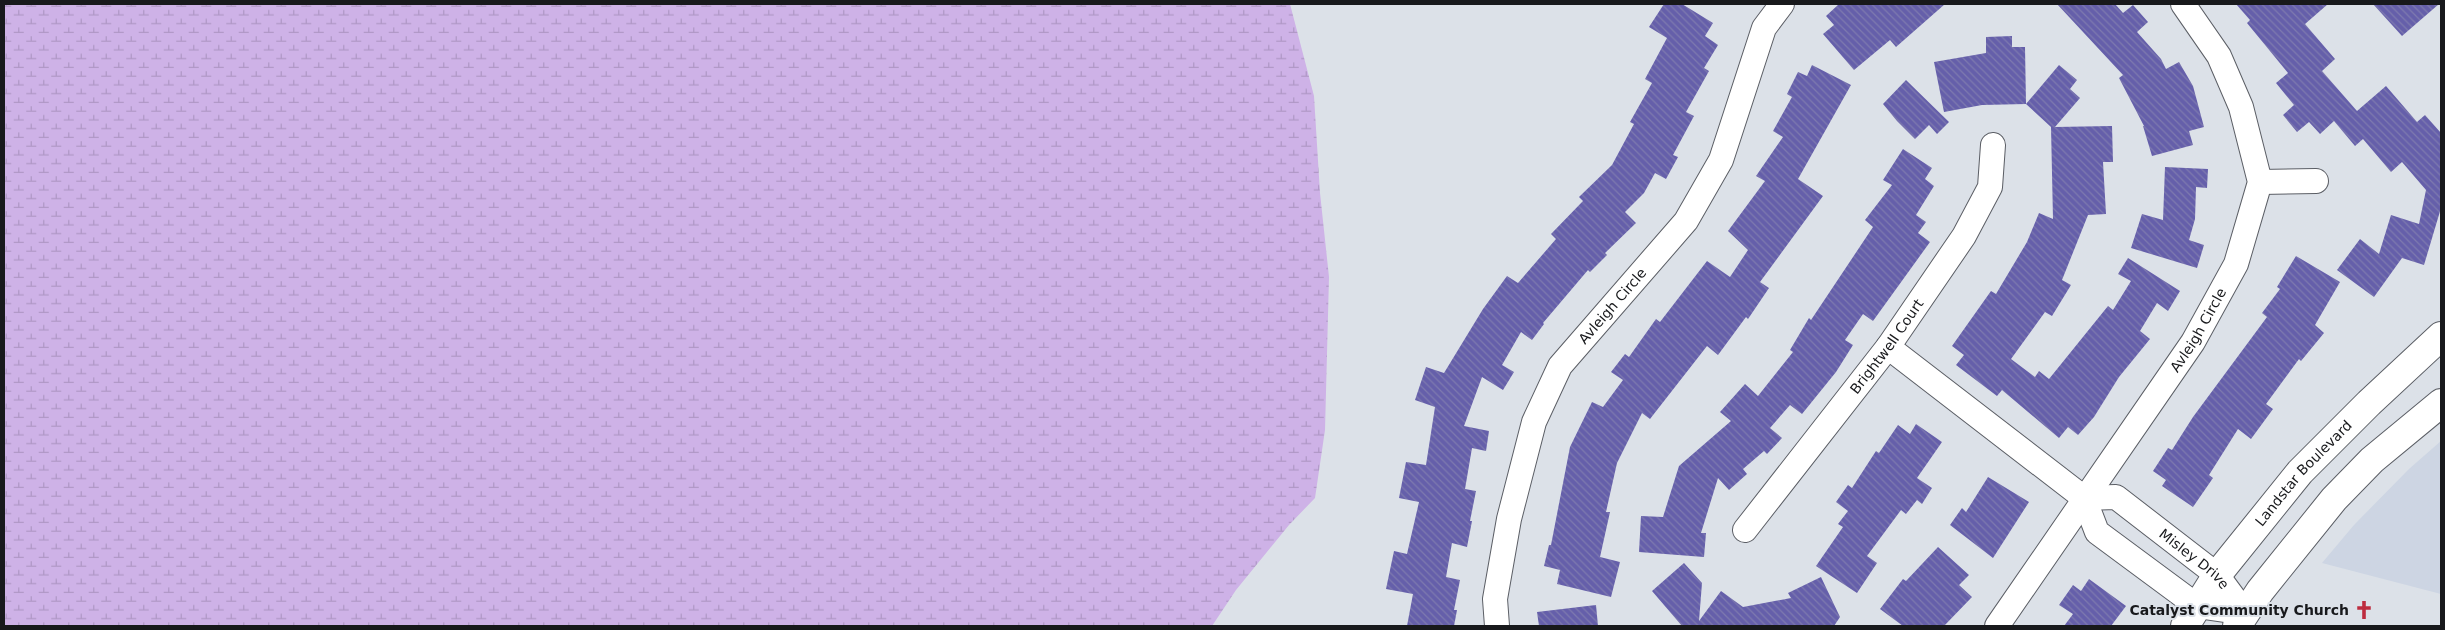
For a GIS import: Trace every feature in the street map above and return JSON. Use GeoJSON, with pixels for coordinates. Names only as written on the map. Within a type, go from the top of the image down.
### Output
{"type":"FeatureCollection","features":[{"type":"Feature","properties":{"kind":"main road","name":"Landstar Boulevard"},"geometry":{"type":"LineString","coordinates":[[2191,616],[2217,576],[2300,472],[2369,403],[2441,336]]}},
{"type":"Feature","properties":{"kind":"main road"},"geometry":{"type":"LineString","coordinates":[[2241,620],[2260,591],[2334,499],[2379,454],[2441,403]]}},
{"type":"Feature","properties":{"kind":"street","name":"Avleigh Circle"},"geometry":{"type":"LineString","coordinates":[[1497,626],[1495,599],[1509,518],[1534,422],[1560,366],[1686,221],[1721,160],[1764,28],[1782,4]]}},
{"type":"Feature","properties":{"kind":"street"},"geometry":{"type":"LineString","coordinates":[[2183,4],[2219,56],[2238,98],[2260,182],[2316,181]]}},
{"type":"Feature","properties":{"kind":"street","name":"Brightwell Court"},"geometry":{"type":"LineString","coordinates":[[1745,530],[1888,347],[1964,236],[1990,187],[1993,145]]}},
{"type":"Feature","properties":{"kind":"street","name":"Avleigh Circle"},"geometry":{"type":"LineString","coordinates":[[1996,626],[2193,342],[2236,264],[2260,182]]}},
{"type":"Feature","properties":{"kind":"street"},"geometry":{"type":"LineString","coordinates":[[1888,347],[2084,498]]}},
{"type":"Feature","properties":{"kind":"street","name":"Misley Drive"},"geometry":{"type":"LineString","coordinates":[[2116,497],[2217,576],[2241,620],[2191,616],[2097,532],[2084,498],[2116,497]]}},
{"type":"Feature","properties":{"kind":"shaded area"},"geometry":{"type":"Polygon","coordinates":[[[2441,441],[2441,594],[2322,563],[2354,525],[2409,469],[2441,441]]]}},
{"type":"Feature","properties":{"kind":"green space"},"geometry":{"type":"Polygon","coordinates":[[[4,4],[1290,4],[1314,96],[1320,193],[1329,277],[1325,430],[1315,498],[1289,525],[1236,590],[1212,626],[4,626],[4,4]]]}},
{"type":"Feature","properties":{"kind":"building"},"geometry":{"type":"Polygon","coordinates":[[[1664,4],[1682,4],[1713,23],[1705,36],[1718,45],[1704,68],[1709,71],[1686,112],[1694,116],[1673,155],[1678,157],[1666,179],[1655,173],[1644,193],[1625,212],[1636,223],[1605,253],[1607,255],[1590,272],[1588,270],[1543,323],[1532,340],[1521,332],[1502,365],[1514,372],[1503,390],[1482,377],[1464,426],[1489,431],[1486,451],[1472,448],[1465,489],[1476,491],[1467,547],[1452,543],[1446,577],[1460,580],[1454,610],[1457,610],[1454,626],[1407,626],[1413,594],[1386,589],[1394,551],[1407,554],[1419,502],[1399,498],[1406,462],[1426,465],[1435,407],[1415,400],[1426,367],[1444,373],[1483,309],[1507,276],[1518,283],[1556,239],[1551,234],[1583,201],[1579,197],[1612,165],[1634,124],[1630,122],[1652,83],[1645,79],[1667,38],[1649,27],[1664,4]]]}},
{"type":"Feature","properties":{"kind":"building"},"geometry":{"type":"Polygon","coordinates":[[[1839,4],[1945,4],[1896,47],[1890,40],[1854,70],[1823,34],[1834,25],[1826,16],[1839,4]]]}},
{"type":"Feature","properties":{"kind":"building"},"geometry":{"type":"Polygon","coordinates":[[[2057,4],[2115,4],[2123,13],[2133,5],[2148,22],[2137,32],[2161,59],[2166,69],[2179,62],[2193,86],[2204,127],[2189,131],[2193,145],[2152,156],[2144,126],[2119,78],[2123,75],[2057,4]]]}},
{"type":"Feature","properties":{"kind":"building"},"geometry":{"type":"Polygon","coordinates":[[[2236,4],[2328,4],[2305,24],[2335,59],[2322,71],[2357,111],[2386,86],[2417,122],[2425,115],[2441,133],[2441,208],[2424,265],[2402,258],[2374,297],[2337,270],[2360,239],[2379,254],[2391,215],[2419,224],[2426,190],[2402,162],[2391,172],[2363,139],[2355,146],[2334,121],[2320,134],[2309,122],[2297,132],[2283,115],[2294,105],[2276,83],[2288,73],[2247,23],[2250,20],[2236,4]]]}},
{"type":"Feature","properties":{"kind":"building"},"geometry":{"type":"Polygon","coordinates":[[[2373,4],[2439,4],[2402,36],[2373,4]]]}},
{"type":"Feature","properties":{"kind":"building"},"geometry":{"type":"Polygon","coordinates":[[[2012,36],[2012,47],[2025,47],[2026,104],[1982,105],[1944,112],[1934,62],[1986,53],[1986,37],[2012,36]]]}},
{"type":"Feature","properties":{"kind":"building"},"geometry":{"type":"Polygon","coordinates":[[[1812,65],[1851,85],[1798,179],[1823,196],[1760,282],[1769,288],[1748,319],[1746,317],[1718,355],[1707,346],[1650,419],[1642,413],[1617,463],[1606,512],[1610,512],[1600,557],[1620,562],[1611,597],[1557,584],[1560,570],[1544,566],[1549,545],[1551,545],[1570,447],[1592,402],[1603,407],[1623,380],[1611,372],[1625,354],[1629,357],[1656,319],[1660,322],[1707,261],[1730,277],[1748,250],[1728,231],[1765,181],[1756,176],[1783,137],[1773,131],[1792,97],[1787,94],[1798,72],[1807,76],[1812,65]]]}},
{"type":"Feature","properties":{"kind":"building"},"geometry":{"type":"Polygon","coordinates":[[[2059,65],[2077,80],[2070,89],[2080,98],[2055,127],[2112,126],[2113,162],[2103,162],[2106,214],[2088,215],[2062,280],[2071,285],[2052,316],[2045,312],[2011,359],[2035,377],[2039,371],[2049,379],[2108,306],[2113,310],[2131,281],[2118,274],[2128,258],[2180,291],[2168,311],[2157,303],[2140,331],[2150,339],[2119,377],[2094,417],[2078,435],[2068,427],[2059,438],[2002,390],[1997,396],[1956,365],[1964,355],[1952,346],[1991,291],[1996,294],[2027,242],[2039,213],[2053,219],[2051,127],[2026,104],[2059,65]]]}},
{"type":"Feature","properties":{"kind":"building"},"geometry":{"type":"Polygon","coordinates":[[[1906,80],[1949,122],[1937,134],[1929,125],[1915,139],[1883,104],[1906,80]]]}},
{"type":"Feature","properties":{"kind":"building"},"geometry":{"type":"Polygon","coordinates":[[[1903,149],[1932,168],[1925,179],[1934,186],[1916,215],[1926,222],[1918,233],[1930,242],[1873,321],[1863,314],[1845,340],[1853,345],[1836,372],[1802,414],[1790,405],[1770,428],[1782,438],[1767,454],[1764,451],[1743,469],[1747,474],[1729,490],[1718,478],[1701,533],[1706,533],[1704,557],[1639,552],[1641,516],[1663,517],[1679,466],[1731,421],[1720,412],[1745,384],[1758,396],[1793,352],[1790,350],[1809,318],[1811,320],[1873,227],[1865,220],[1892,185],[1883,180],[1903,149]]]}},
{"type":"Feature","properties":{"kind":"building"},"geometry":{"type":"Polygon","coordinates":[[[2165,167],[2208,169],[2207,188],[2196,187],[2195,219],[2189,240],[2204,245],[2197,268],[2131,248],[2142,214],[2163,220],[2165,167]]]}},
{"type":"Feature","properties":{"kind":"building"},"geometry":{"type":"Polygon","coordinates":[[[2296,256],[2340,282],[2315,325],[2324,333],[2301,361],[2299,359],[2266,404],[2273,409],[2251,439],[2238,429],[2209,475],[2213,478],[2193,507],[2162,486],[2166,480],[2153,471],[2168,448],[2172,450],[2193,417],[2267,317],[2262,313],[2280,289],[2277,287],[2296,256]]]}},
{"type":"Feature","properties":{"kind":"building"},"geometry":{"type":"Polygon","coordinates":[[[1916,424],[1942,442],[1917,478],[1932,488],[1922,504],[1917,500],[1906,514],[1901,510],[1867,556],[1877,563],[1857,593],[1816,566],[1843,527],[1838,524],[1848,511],[1836,502],[1848,485],[1852,488],[1876,451],[1879,453],[1898,425],[1910,434],[1916,424]]]}},
{"type":"Feature","properties":{"kind":"building"},"geometry":{"type":"Polygon","coordinates":[[[1988,477],[2029,502],[1993,558],[1950,525],[1962,508],[1966,512],[1988,477]]]}},
{"type":"Feature","properties":{"kind":"building"},"geometry":{"type":"Polygon","coordinates":[[[1938,547],[1969,575],[1959,585],[1972,597],[1944,626],[1903,626],[1880,609],[1903,579],[1906,581],[1938,547]]]}},
{"type":"Feature","properties":{"kind":"building"},"geometry":{"type":"Polygon","coordinates":[[[1684,563],[1702,583],[1699,621],[1721,591],[1743,607],[1791,598],[1788,593],[1821,577],[1840,617],[1834,626],[1682,626],[1652,591],[1684,563]]]}},
{"type":"Feature","properties":{"kind":"building"},"geometry":{"type":"Polygon","coordinates":[[[2089,579],[2126,606],[2111,626],[2064,626],[2073,614],[2059,605],[2073,585],[2081,591],[2089,579]]]}},
{"type":"Feature","properties":{"kind":"building"},"geometry":{"type":"Polygon","coordinates":[[[1596,605],[1598,626],[1539,626],[1537,612],[1596,605]]]}},
{"type":"Feature","properties":{"kind":"place","name":"Catalyst Community Church"},"geometry":{"type":"Point","coordinates":[2364,610]}}]}
